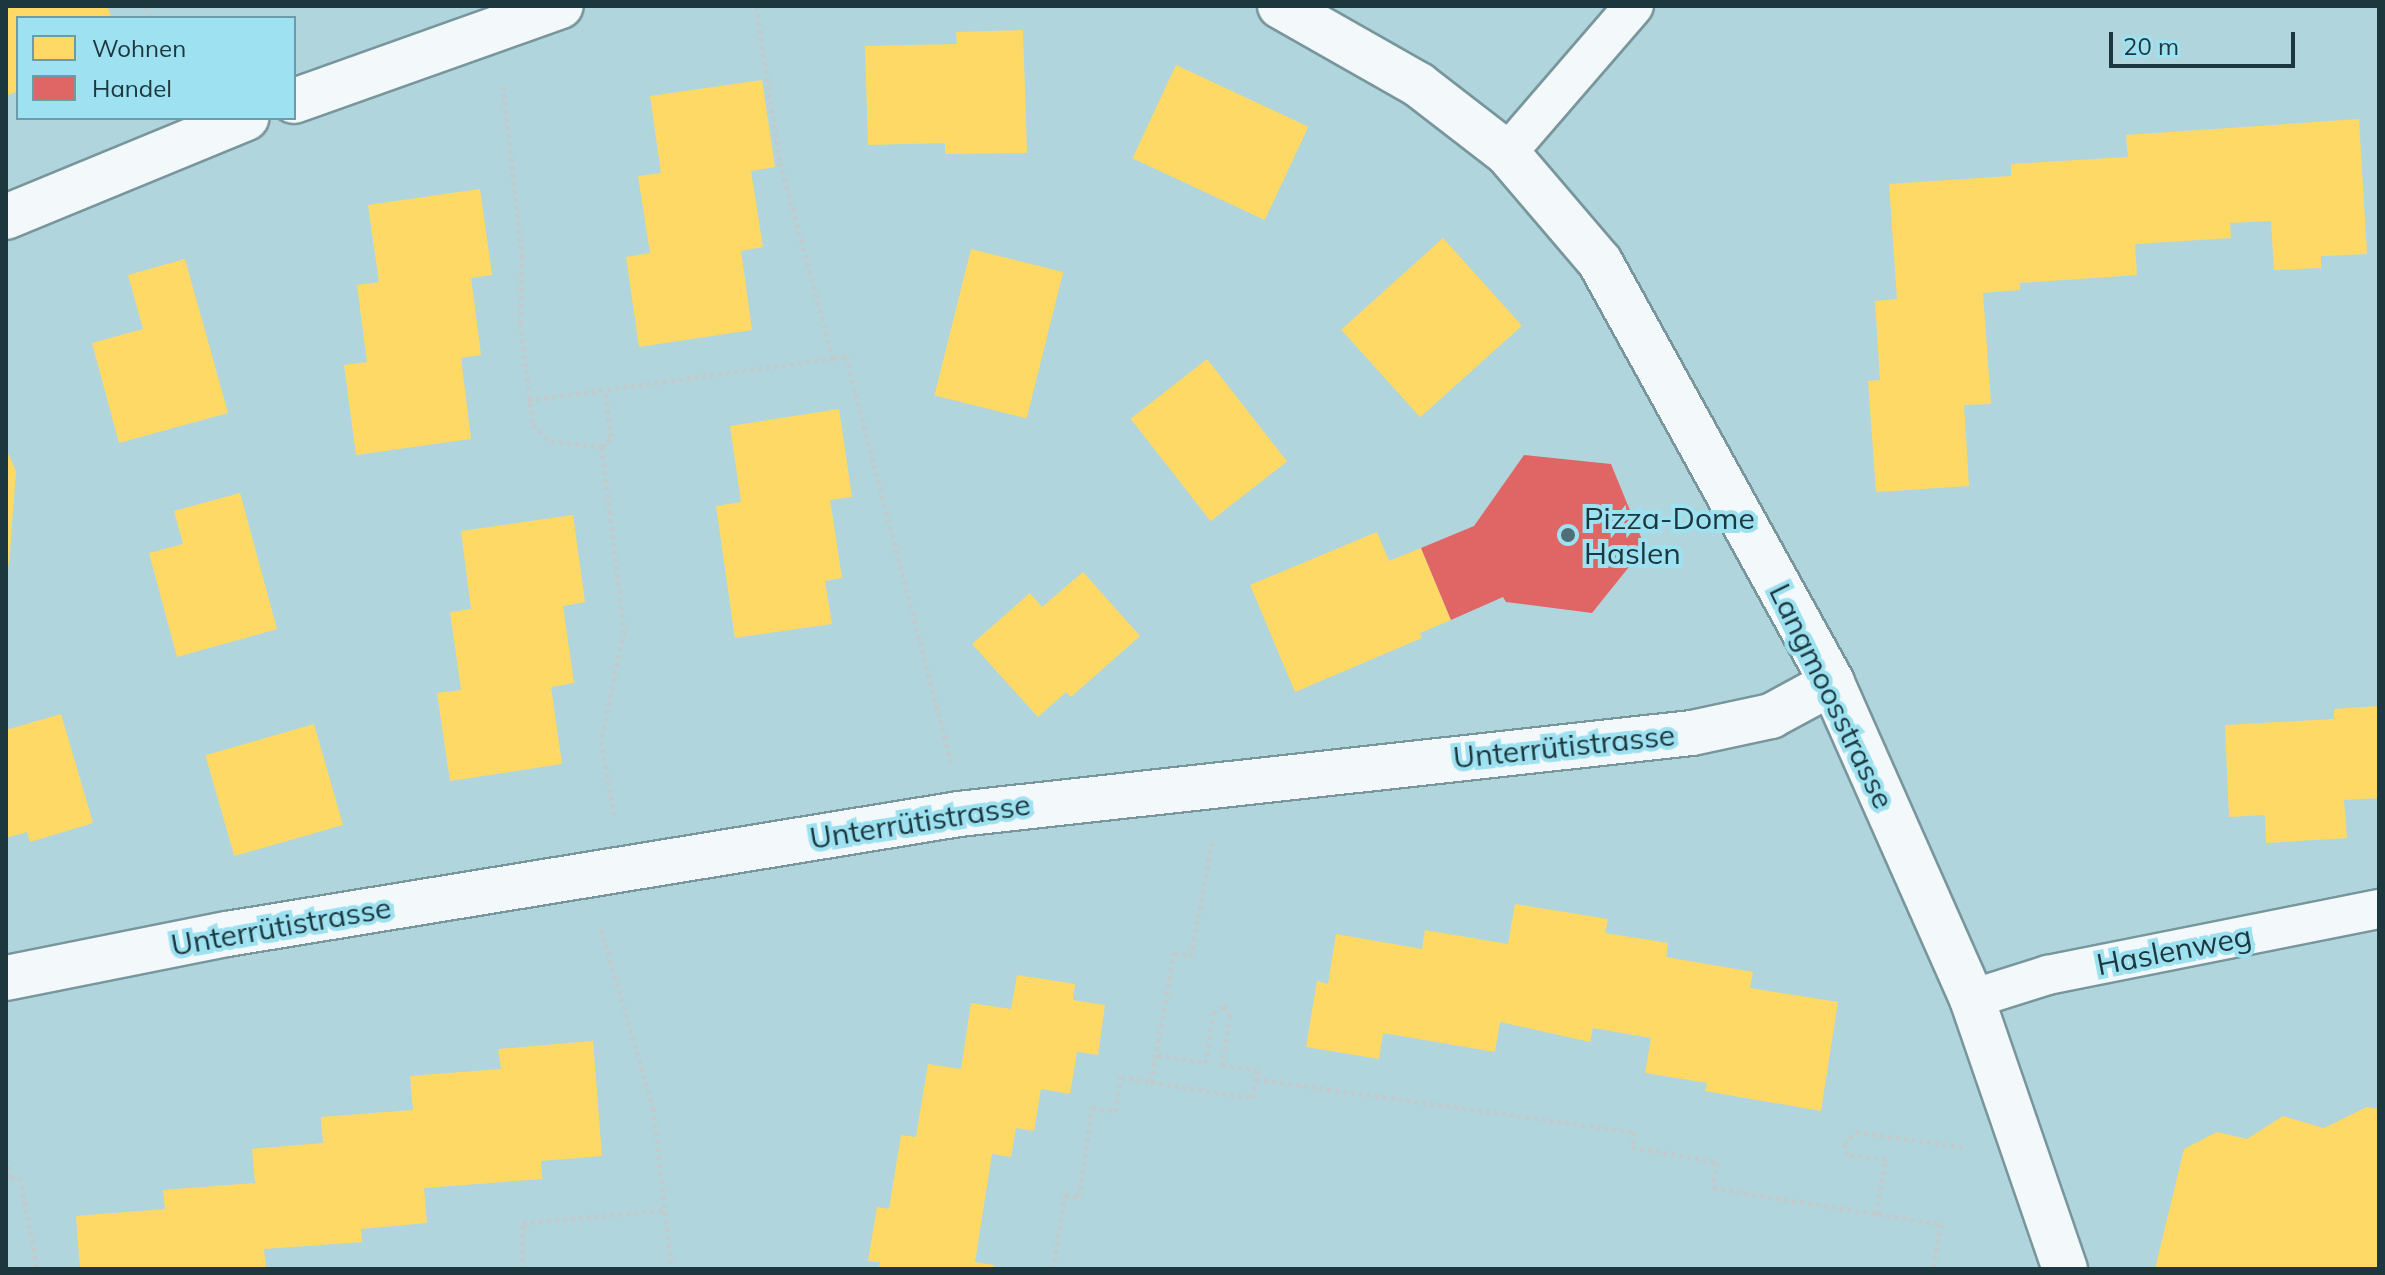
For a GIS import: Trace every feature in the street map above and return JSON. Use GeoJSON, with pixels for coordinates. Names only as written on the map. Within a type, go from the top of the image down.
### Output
{"type":"FeatureCollection","features":[{"type":"Feature","properties":{"kind":"street"},"geometry":{"type":"LineString","coordinates":[[296,100],[561,6]]}},
{"type":"Feature","properties":{"kind":"street","name":"Langmoosstrasse"},"geometry":{"type":"LineString","coordinates":[[1280,6],[1419,85],[1507,153],[1600,262],[1832,683],[1972,999],[2065,1269]]}},
{"type":"Feature","properties":{"kind":"street"},"geometry":{"type":"LineString","coordinates":[[6,217],[241,120]]}},
{"type":"Feature","properties":{"kind":"street","name":"Unterrütistrasse"},"geometry":{"type":"LineString","coordinates":[[6,978],[227,934],[959,814],[1692,733],[1771,716],[1832,683]]}},
{"type":"Feature","properties":{"kind":"lane"},"geometry":{"type":"LineString","coordinates":[[1507,153],[1634,6]]}},
{"type":"Feature","properties":{"kind":"lane","name":"Haslenweg"},"geometry":{"type":"LineString","coordinates":[[1972,999],[2048,975],[2379,909]]}},
{"type":"Feature","properties":{"kind":"path"},"geometry":{"type":"LineString","coordinates":[[756,6],[780,162],[833,358]]}},
{"type":"Feature","properties":{"kind":"path"},"geometry":{"type":"LineString","coordinates":[[483,32],[502,78],[522,255],[520,323],[533,425],[551,441],[602,447]]}},
{"type":"Feature","properties":{"kind":"path"},"geometry":{"type":"LineString","coordinates":[[528,400],[846,356],[957,787],[959,814]]}},
{"type":"Feature","properties":{"kind":"path"},"geometry":{"type":"LineString","coordinates":[[605,389],[611,437],[602,447],[624,631],[601,741],[606,870],[653,1108],[672,1269]]}},
{"type":"Feature","properties":{"kind":"path"},"geometry":{"type":"LineString","coordinates":[[1151,1082],[1174,953],[1191,956],[1215,826],[1212,785]]}},
{"type":"Feature","properties":{"kind":"path"},"geometry":{"type":"LineString","coordinates":[[1053,1269],[1065,1195],[1079,1197],[1092,1107],[1115,1111],[1121,1077],[1253,1098],[1257,1070],[1222,1065],[1230,1015],[1224,1006],[1213,1013],[1206,1063],[1158,1055]]}},
{"type":"Feature","properties":{"kind":"path"},"geometry":{"type":"LineString","coordinates":[[1256,1079],[1635,1132],[1632,1147],[1717,1162],[1713,1188],[1941,1224],[1933,1269]]}},
{"type":"Feature","properties":{"kind":"path"},"geometry":{"type":"LineString","coordinates":[[1876,1214],[1886,1159],[1848,1155],[1844,1144],[1856,1132],[2028,1156]]}},
{"type":"Feature","properties":{"kind":"path"},"geometry":{"type":"LineString","coordinates":[[6,1158],[10,1178],[20,1177],[37,1269]]}},
{"type":"Feature","properties":{"kind":"path"},"geometry":{"type":"LineString","coordinates":[[523,1269],[523,1223],[665,1210]]}},
{"type":"Feature","properties":{"kind":"building: Wohnen"},"geometry":{"type":"Polygon","coordinates":[[[6,6],[107,6],[111,16],[16,16],[16,92],[6,96],[6,6]]]}},
{"type":"Feature","properties":{"kind":"building: Wohnen"},"geometry":{"type":"Polygon","coordinates":[[[1023,30],[1027,153],[945,154],[945,143],[868,145],[865,46],[957,44],[956,32],[1023,30]]]}},
{"type":"Feature","properties":{"kind":"building: Wohnen"},"geometry":{"type":"Polygon","coordinates":[[[1176,65],[1308,127],[1265,220],[1132,158],[1176,65]]]}},
{"type":"Feature","properties":{"kind":"building: Wohnen"},"geometry":{"type":"Polygon","coordinates":[[[762,80],[775,167],[751,171],[763,247],[741,251],[752,330],[639,347],[626,257],[650,253],[638,176],[661,173],[650,96],[762,80]]]}},
{"type":"Feature","properties":{"kind":"building: Wohnen"},"geometry":{"type":"Polygon","coordinates":[[[2359,119],[2367,254],[2321,256],[2321,268],[2274,270],[2271,221],[2230,223],[2231,238],[2135,244],[2137,275],[2020,283],[2020,290],[1983,293],[1991,404],[1964,405],[1969,486],[1876,492],[1868,381],[1880,380],[1875,301],[1897,299],[1889,184],[2011,176],[2011,164],[2128,157],[2126,135],[2359,119]]]}},
{"type":"Feature","properties":{"kind":"building: Wohnen"},"geometry":{"type":"Polygon","coordinates":[[[480,189],[492,275],[471,278],[481,355],[461,358],[471,439],[356,455],[344,365],[367,362],[357,285],[379,282],[368,205],[480,189]]]}},
{"type":"Feature","properties":{"kind":"building: Wohnen"},"geometry":{"type":"Polygon","coordinates":[[[1443,238],[1522,326],[1420,417],[1341,330],[1443,238]]]}},
{"type":"Feature","properties":{"kind":"building: Wohnen"},"geometry":{"type":"Polygon","coordinates":[[[971,249],[1063,272],[1027,418],[934,396],[971,249]]]}},
{"type":"Feature","properties":{"kind":"building: Wohnen"},"geometry":{"type":"Polygon","coordinates":[[[185,259],[228,413],[119,443],[92,343],[143,329],[128,275],[185,259]]]}},
{"type":"Feature","properties":{"kind":"building: Wohnen"},"geometry":{"type":"Polygon","coordinates":[[[1207,359],[1287,461],[1211,521],[1131,419],[1207,359]]]}},
{"type":"Feature","properties":{"kind":"building: Wohnen"},"geometry":{"type":"Polygon","coordinates":[[[839,409],[852,497],[830,500],[842,578],[825,581],[832,624],[735,638],[716,506],[741,502],[730,426],[839,409]]]}},
{"type":"Feature","properties":{"kind":"building: Wohnen"},"geometry":{"type":"Polygon","coordinates":[[[6,449],[16,471],[9,565],[6,565],[6,449]]]}},
{"type":"Feature","properties":{"kind":"building: Wohnen"},"geometry":{"type":"Polygon","coordinates":[[[240,493],[277,629],[177,657],[149,553],[183,544],[174,511],[240,493]]]}},
{"type":"Feature","properties":{"kind":"building: Wohnen"},"geometry":{"type":"Polygon","coordinates":[[[573,515],[585,602],[563,606],[574,683],[551,687],[562,764],[450,781],[437,693],[461,690],[450,612],[471,609],[461,531],[573,515]]]}},
{"type":"Feature","properties":{"kind":"building: Wohnen"},"geometry":{"type":"Polygon","coordinates":[[[1377,532],[1389,561],[1421,548],[1451,620],[1420,633],[1422,638],[1295,692],[1250,585],[1377,532]]]}},
{"type":"Feature","properties":{"kind":"building: Wohnen"},"geometry":{"type":"Polygon","coordinates":[[[1083,572],[1140,636],[1071,697],[1066,692],[1038,717],[972,644],[1030,593],[1042,607],[1083,572]]]}},
{"type":"Feature","properties":{"kind":"building: Wohnen"},"geometry":{"type":"Polygon","coordinates":[[[2379,706],[2379,798],[2344,800],[2347,838],[2266,843],[2265,815],[2229,817],[2225,725],[2334,719],[2334,709],[2379,706]]]}},
{"type":"Feature","properties":{"kind":"building: Wohnen"},"geometry":{"type":"Polygon","coordinates":[[[61,714],[93,823],[30,842],[27,832],[6,838],[6,730],[61,714]]]}},
{"type":"Feature","properties":{"kind":"building: Wohnen"},"geometry":{"type":"Polygon","coordinates":[[[314,724],[343,825],[234,856],[205,755],[314,724]]]}},
{"type":"Feature","properties":{"kind":"building: Wohnen"},"geometry":{"type":"Polygon","coordinates":[[[1515,904],[1608,919],[1605,933],[1668,943],[1666,957],[1753,972],[1750,988],[1838,1002],[1821,1111],[1705,1091],[1707,1083],[1645,1073],[1651,1038],[1593,1028],[1590,1042],[1500,1022],[1495,1052],[1383,1033],[1379,1059],[1306,1047],[1317,981],[1328,984],[1336,934],[1422,949],[1425,930],[1508,944],[1515,904]]]}},
{"type":"Feature","properties":{"kind":"building: Wohnen"},"geometry":{"type":"Polygon","coordinates":[[[1017,975],[1075,984],[1073,1000],[1105,1005],[1098,1055],[1077,1052],[1070,1094],[1041,1089],[1034,1131],[1016,1128],[1011,1157],[992,1154],[975,1262],[994,1265],[993,1269],[879,1269],[880,1262],[868,1261],[877,1207],[889,1209],[901,1135],[916,1137],[928,1064],[961,1069],[971,1003],[1011,1009],[1017,975]]]}},
{"type":"Feature","properties":{"kind":"building: Wohnen"},"geometry":{"type":"Polygon","coordinates":[[[593,1041],[602,1156],[541,1161],[542,1179],[424,1188],[427,1223],[361,1229],[362,1242],[264,1249],[266,1269],[80,1269],[76,1216],[165,1209],[163,1190],[255,1183],[252,1149],[323,1143],[321,1117],[413,1110],[410,1076],[501,1069],[498,1049],[593,1041]]]}},
{"type":"Feature","properties":{"kind":"building: Wohnen"},"geometry":{"type":"Polygon","coordinates":[[[2367,1107],[2379,1109],[2379,1269],[2155,1269],[2184,1149],[2217,1132],[2247,1139],[2283,1116],[2324,1128],[2367,1107]]]}},
{"type":"Feature","properties":{"kind":"building: Handel"},"geometry":{"type":"Polygon","coordinates":[[[1524,455],[1611,464],[1645,547],[1592,613],[1506,602],[1503,597],[1451,620],[1421,548],[1474,526],[1524,455]]]}},
{"type":"Feature","properties":{"kind":"place","name":"Pizza-Dome Haslen"},"geometry":{"type":"Point","coordinates":[1568,535]}}]}
